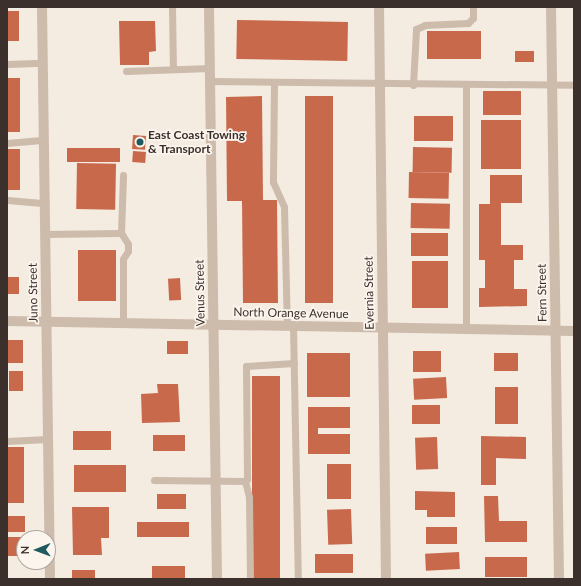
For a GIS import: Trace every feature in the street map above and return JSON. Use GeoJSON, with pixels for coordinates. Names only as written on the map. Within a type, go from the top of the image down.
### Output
{"type":"FeatureCollection","features":[{"type":"Feature","properties":{"kind":"street","name":"Juno Street"},"geometry":{"type":"LineString","coordinates":[[42,7],[50,579]]}},
{"type":"Feature","properties":{"kind":"street","name":"Venus Street"},"geometry":{"type":"LineString","coordinates":[[209,7],[217,579]]}},
{"type":"Feature","properties":{"kind":"street","name":"Evernia Street"},"geometry":{"type":"LineString","coordinates":[[379,7],[386,579]]}},
{"type":"Feature","properties":{"kind":"street","name":"Fern Street"},"geometry":{"type":"LineString","coordinates":[[551,7],[559,579]]}},
{"type":"Feature","properties":{"kind":"street","name":"North Orange Avenue"},"geometry":{"type":"LineString","coordinates":[[7,321],[574,331]]}},
{"type":"Feature","properties":{"kind":"lane"},"geometry":{"type":"LineString","coordinates":[[172,7],[173,68]]}},
{"type":"Feature","properties":{"kind":"lane"},"geometry":{"type":"LineString","coordinates":[[413,85],[416,29],[425,25],[468,23],[473,18],[473,7]]}},
{"type":"Feature","properties":{"kind":"lane"},"geometry":{"type":"LineString","coordinates":[[7,64],[43,63]]}},
{"type":"Feature","properties":{"kind":"lane"},"geometry":{"type":"LineString","coordinates":[[126,71],[173,68],[210,68]]}},
{"type":"Feature","properties":{"kind":"lane"},"geometry":{"type":"LineString","coordinates":[[210,81],[380,85],[574,85]]}},
{"type":"Feature","properties":{"kind":"lane"},"geometry":{"type":"LineString","coordinates":[[274,83],[273,182],[284,207],[290,326],[294,363],[298,579]]}},
{"type":"Feature","properties":{"kind":"lane"},"geometry":{"type":"LineString","coordinates":[[466,84],[466,329]]}},
{"type":"Feature","properties":{"kind":"lane"},"geometry":{"type":"LineString","coordinates":[[7,143],[44,140]]}},
{"type":"Feature","properties":{"kind":"lane"},"geometry":{"type":"LineString","coordinates":[[123,175],[122,233],[128,244],[128,251],[123,259],[123,323]]}},
{"type":"Feature","properties":{"kind":"lane"},"geometry":{"type":"LineString","coordinates":[[7,200],[45,203]]}},
{"type":"Feature","properties":{"kind":"lane"},"geometry":{"type":"LineString","coordinates":[[45,234],[122,233]]}},
{"type":"Feature","properties":{"kind":"lane"},"geometry":{"type":"LineString","coordinates":[[250,579],[249,497],[245,481],[246,366],[294,363]]}},
{"type":"Feature","properties":{"kind":"lane"},"geometry":{"type":"LineString","coordinates":[[7,441],[48,439]]}},
{"type":"Feature","properties":{"kind":"lane"},"geometry":{"type":"LineString","coordinates":[[154,480],[245,481]]}},
{"type":"Feature","properties":{"kind":"building"},"geometry":{"type":"Polygon","coordinates":[[[7,11],[19,11],[19,41],[7,41],[7,11]]]}},
{"type":"Feature","properties":{"kind":"building"},"geometry":{"type":"Polygon","coordinates":[[[237,20],[348,22],[347,61],[236,59],[237,20]]]}},
{"type":"Feature","properties":{"kind":"building"},"geometry":{"type":"Polygon","coordinates":[[[119,21],[155,21],[156,51],[149,52],[149,65],[120,65],[119,21]]]}},
{"type":"Feature","properties":{"kind":"building"},"geometry":{"type":"Polygon","coordinates":[[[427,31],[481,31],[481,59],[427,59],[427,31]]]}},
{"type":"Feature","properties":{"kind":"building"},"geometry":{"type":"Polygon","coordinates":[[[515,51],[534,51],[534,62],[515,62],[515,51]]]}},
{"type":"Feature","properties":{"kind":"building"},"geometry":{"type":"Polygon","coordinates":[[[7,78],[20,78],[20,132],[7,132],[7,78]]]}},
{"type":"Feature","properties":{"kind":"building"},"geometry":{"type":"Polygon","coordinates":[[[483,91],[521,91],[521,115],[483,115],[483,91]]]}},
{"type":"Feature","properties":{"kind":"building"},"geometry":{"type":"Polygon","coordinates":[[[262,96],[263,200],[277,200],[278,303],[243,303],[242,201],[227,201],[226,97],[262,96]]]}},
{"type":"Feature","properties":{"kind":"building"},"geometry":{"type":"Polygon","coordinates":[[[305,96],[333,96],[333,303],[305,303],[305,96]]]}},
{"type":"Feature","properties":{"kind":"building"},"geometry":{"type":"Polygon","coordinates":[[[414,116],[453,116],[453,141],[414,141],[414,116]]]}},
{"type":"Feature","properties":{"kind":"building"},"geometry":{"type":"Polygon","coordinates":[[[481,120],[521,120],[521,169],[481,169],[481,120]]]}},
{"type":"Feature","properties":{"kind":"building"},"geometry":{"type":"Polygon","coordinates":[[[133,135],[146,136],[145,150],[132,149],[133,135]]]}},
{"type":"Feature","properties":{"kind":"building"},"geometry":{"type":"Polygon","coordinates":[[[413,147],[452,148],[452,173],[413,172],[413,147]]]}},
{"type":"Feature","properties":{"kind":"building"},"geometry":{"type":"Polygon","coordinates":[[[67,148],[120,148],[120,162],[67,162],[67,148]]]}},
{"type":"Feature","properties":{"kind":"building"},"geometry":{"type":"Polygon","coordinates":[[[7,149],[20,149],[20,190],[7,190],[7,149]]]}},
{"type":"Feature","properties":{"kind":"building"},"geometry":{"type":"Polygon","coordinates":[[[133,151],[146,152],[145,163],[132,162],[133,151]]]}},
{"type":"Feature","properties":{"kind":"building"},"geometry":{"type":"Polygon","coordinates":[[[77,163],[116,164],[115,210],[76,209],[77,163]]]}},
{"type":"Feature","properties":{"kind":"building"},"geometry":{"type":"Polygon","coordinates":[[[409,172],[449,173],[449,199],[409,198],[409,172]]]}},
{"type":"Feature","properties":{"kind":"building"},"geometry":{"type":"Polygon","coordinates":[[[490,175],[522,175],[522,203],[501,203],[501,245],[523,245],[523,260],[514,260],[514,289],[527,289],[527,306],[479,307],[479,288],[485,288],[485,260],[479,260],[479,204],[490,204],[490,175]]]}},
{"type":"Feature","properties":{"kind":"building"},"geometry":{"type":"Polygon","coordinates":[[[411,203],[450,204],[450,229],[411,228],[411,203]]]}},
{"type":"Feature","properties":{"kind":"building"},"geometry":{"type":"Polygon","coordinates":[[[411,233],[448,233],[448,256],[411,256],[411,233]]]}},
{"type":"Feature","properties":{"kind":"building"},"geometry":{"type":"Polygon","coordinates":[[[78,250],[116,250],[116,301],[78,301],[78,250]]]}},
{"type":"Feature","properties":{"kind":"building"},"geometry":{"type":"Polygon","coordinates":[[[412,261],[448,261],[448,308],[412,308],[412,261]]]}},
{"type":"Feature","properties":{"kind":"building"},"geometry":{"type":"Polygon","coordinates":[[[7,277],[19,277],[19,294],[7,294],[7,277]]]}},
{"type":"Feature","properties":{"kind":"building"},"geometry":{"type":"Polygon","coordinates":[[[180,278],[181,300],[169,301],[168,279],[180,278]]]}},
{"type":"Feature","properties":{"kind":"building"},"geometry":{"type":"Polygon","coordinates":[[[7,340],[23,340],[23,363],[7,363],[7,340]]]}},
{"type":"Feature","properties":{"kind":"building"},"geometry":{"type":"Polygon","coordinates":[[[167,341],[188,341],[188,354],[167,354],[167,341]]]}},
{"type":"Feature","properties":{"kind":"building"},"geometry":{"type":"Polygon","coordinates":[[[413,351],[441,351],[441,372],[413,372],[413,351]]]}},
{"type":"Feature","properties":{"kind":"building"},"geometry":{"type":"Polygon","coordinates":[[[307,353],[350,353],[350,397],[307,397],[307,353]]]}},
{"type":"Feature","properties":{"kind":"building"},"geometry":{"type":"Polygon","coordinates":[[[494,353],[518,353],[518,371],[494,371],[494,353]]]}},
{"type":"Feature","properties":{"kind":"building"},"geometry":{"type":"Polygon","coordinates":[[[9,371],[23,371],[23,391],[9,391],[9,371]]]}},
{"type":"Feature","properties":{"kind":"building"},"geometry":{"type":"Polygon","coordinates":[[[252,376],[280,376],[280,579],[252,579],[252,376]]]}},
{"type":"Feature","properties":{"kind":"building"},"geometry":{"type":"Polygon","coordinates":[[[446,377],[447,398],[414,400],[413,379],[446,377]]]}},
{"type":"Feature","properties":{"kind":"building"},"geometry":{"type":"Polygon","coordinates":[[[157,384],[178,384],[180,422],[142,423],[141,394],[158,393],[157,384]]]}},
{"type":"Feature","properties":{"kind":"building"},"geometry":{"type":"Polygon","coordinates":[[[495,387],[518,387],[518,424],[495,424],[495,387]]]}},
{"type":"Feature","properties":{"kind":"building"},"geometry":{"type":"Polygon","coordinates":[[[412,405],[440,405],[440,424],[412,424],[412,405]]]}},
{"type":"Feature","properties":{"kind":"building"},"geometry":{"type":"Polygon","coordinates":[[[308,407],[350,407],[350,428],[318,428],[318,434],[350,434],[350,454],[308,454],[308,407]]]}},
{"type":"Feature","properties":{"kind":"building"},"geometry":{"type":"Polygon","coordinates":[[[73,431],[111,431],[111,450],[73,450],[73,431]]]}},
{"type":"Feature","properties":{"kind":"building"},"geometry":{"type":"Polygon","coordinates":[[[153,435],[185,435],[185,451],[153,451],[153,435]]]}},
{"type":"Feature","properties":{"kind":"building"},"geometry":{"type":"Polygon","coordinates":[[[481,436],[526,437],[526,459],[496,458],[496,485],[481,485],[481,436]]]}},
{"type":"Feature","properties":{"kind":"building"},"geometry":{"type":"Polygon","coordinates":[[[437,437],[438,469],[416,470],[415,438],[437,437]]]}},
{"type":"Feature","properties":{"kind":"building"},"geometry":{"type":"Polygon","coordinates":[[[7,447],[24,447],[24,503],[7,503],[7,447]]]}},
{"type":"Feature","properties":{"kind":"building"},"geometry":{"type":"Polygon","coordinates":[[[327,464],[351,464],[351,499],[327,499],[327,464]]]}},
{"type":"Feature","properties":{"kind":"building"},"geometry":{"type":"Polygon","coordinates":[[[74,465],[126,465],[126,492],[74,492],[74,465]]]}},
{"type":"Feature","properties":{"kind":"building"},"geometry":{"type":"Polygon","coordinates":[[[415,491],[455,492],[455,517],[427,517],[427,510],[415,510],[415,491]]]}},
{"type":"Feature","properties":{"kind":"building"},"geometry":{"type":"Polygon","coordinates":[[[157,494],[186,494],[186,509],[157,509],[157,494]]]}},
{"type":"Feature","properties":{"kind":"building"},"geometry":{"type":"Polygon","coordinates":[[[484,496],[498,496],[499,521],[527,521],[527,542],[485,542],[484,496]]]}},
{"type":"Feature","properties":{"kind":"building"},"geometry":{"type":"Polygon","coordinates":[[[72,507],[109,507],[109,538],[101,538],[102,555],[73,555],[72,507]]]}},
{"type":"Feature","properties":{"kind":"building"},"geometry":{"type":"Polygon","coordinates":[[[351,509],[352,544],[328,545],[327,510],[351,509]]]}},
{"type":"Feature","properties":{"kind":"building"},"geometry":{"type":"Polygon","coordinates":[[[7,516],[25,516],[25,530],[7,532],[7,516]]]}},
{"type":"Feature","properties":{"kind":"building"},"geometry":{"type":"Polygon","coordinates":[[[137,522],[189,522],[189,537],[137,537],[137,522]]]}},
{"type":"Feature","properties":{"kind":"building"},"geometry":{"type":"Polygon","coordinates":[[[426,527],[457,527],[457,544],[426,544],[426,527]]]}},
{"type":"Feature","properties":{"kind":"building"},"geometry":{"type":"Polygon","coordinates":[[[7,537],[16,537],[16,556],[7,556],[7,537]]]}},
{"type":"Feature","properties":{"kind":"building"},"geometry":{"type":"Polygon","coordinates":[[[459,552],[460,569],[426,571],[425,554],[459,552]]]}},
{"type":"Feature","properties":{"kind":"building"},"geometry":{"type":"Polygon","coordinates":[[[315,554],[353,554],[353,573],[315,573],[315,554]]]}},
{"type":"Feature","properties":{"kind":"building"},"geometry":{"type":"Polygon","coordinates":[[[485,557],[527,557],[527,577],[485,577],[485,557]]]}},
{"type":"Feature","properties":{"kind":"building"},"geometry":{"type":"Polygon","coordinates":[[[152,566],[185,566],[185,579],[152,579],[152,566]]]}},
{"type":"Feature","properties":{"kind":"building"},"geometry":{"type":"Polygon","coordinates":[[[72,570],[95,570],[95,579],[72,579],[72,570]]]}},
{"type":"Feature","properties":{"kind":"place","name":"East Coast Towing & Transport"},"geometry":{"type":"Point","coordinates":[140,142]}}]}
